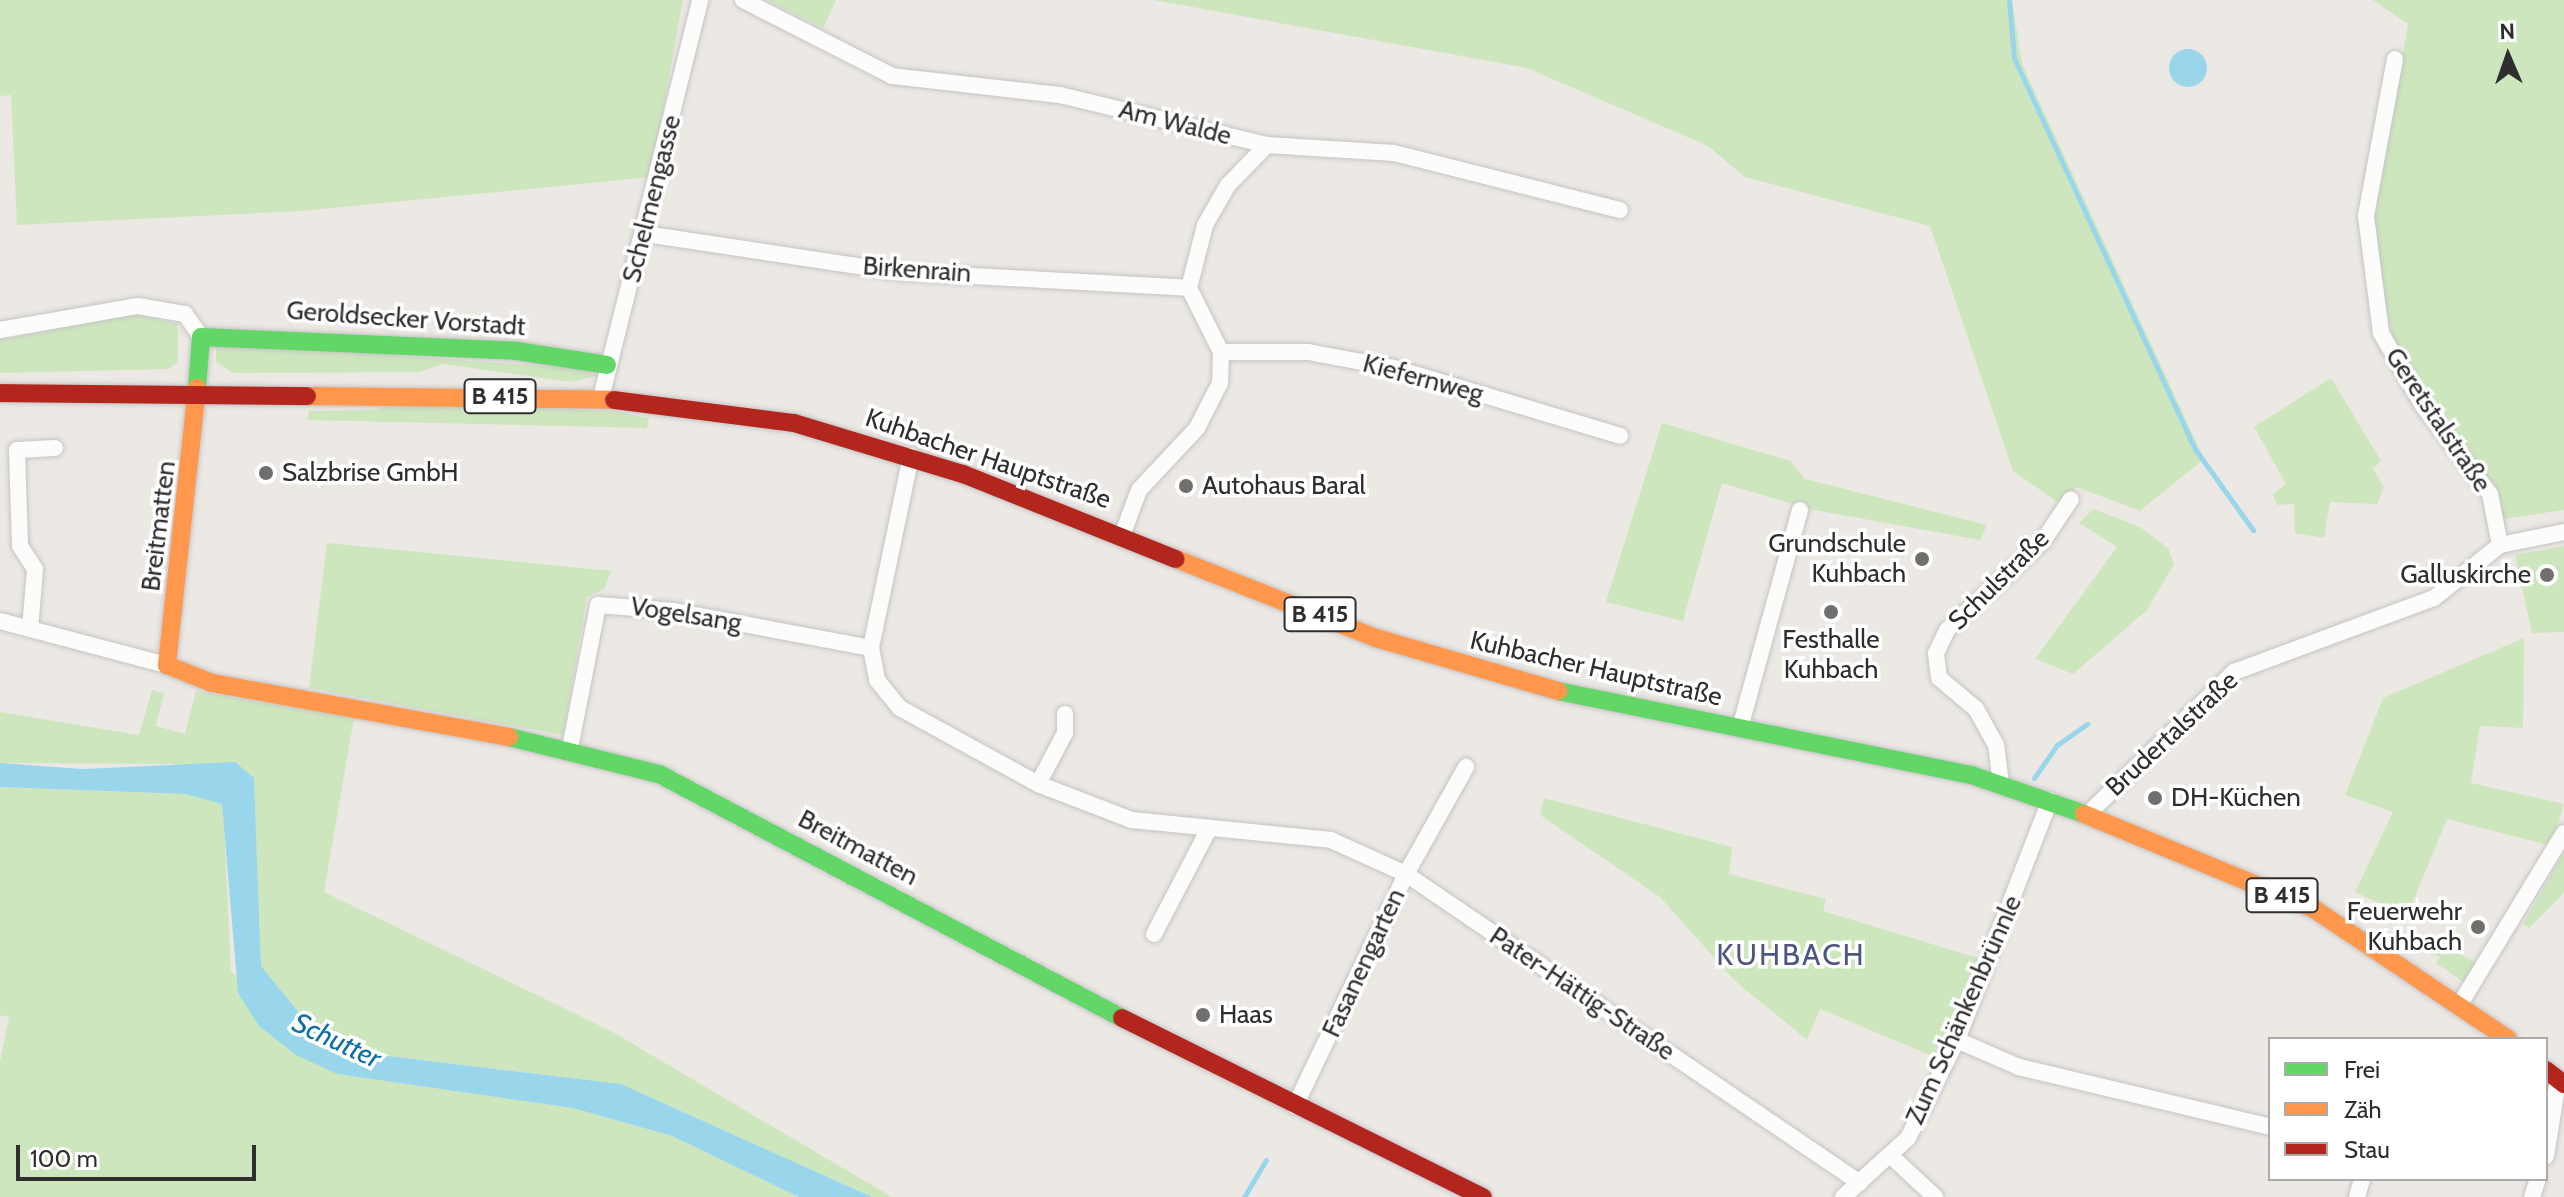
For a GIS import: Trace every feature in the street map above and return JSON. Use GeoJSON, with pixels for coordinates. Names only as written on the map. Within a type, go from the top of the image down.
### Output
{"type":"FeatureCollection","features":[{"type":"Feature","properties":{"kind":"main road","name":"Geroldsecker Vorstadt"},"geometry":{"type":"LineString","coordinates":[[201,337],[517,351],[607,365]]}},
{"type":"Feature","properties":{"kind":"main road"},"geometry":{"type":"LineString","coordinates":[[198,393],[201,337]]}},
{"type":"Feature","properties":{"kind":"main road","name":"B 415"},"geometry":{"type":"LineString","coordinates":[[0,393],[601,398]]}},
{"type":"Feature","properties":{"kind":"main road","name":"Breitmatten"},"geometry":{"type":"LineString","coordinates":[[198,393],[167,665],[212,683],[570,748],[659,774],[1424,1175],[1483,1197]]}},
{"type":"Feature","properties":{"kind":"main road","name":"Kuhbacher Hauptstraße"},"geometry":{"type":"LineString","coordinates":[[601,398],[756,415],[911,456],[1123,533],[1376,638],[1500,679],[2001,784],[2050,800],[2314,909],[2505,1037]]}},
{"type":"Feature","properties":{"kind":"street","name":"Schelmengasse"},"geometry":{"type":"LineString","coordinates":[[601,398],[607,365],[646,234],[700,0]]}},
{"type":"Feature","properties":{"kind":"street","name":"Am Walde"},"geometry":{"type":"LineString","coordinates":[[743,0],[892,76],[1060,95],[1267,145],[1394,153],[1620,210]]}},
{"type":"Feature","properties":{"kind":"street","name":"Geretstalstraße"},"geometry":{"type":"LineString","coordinates":[[2395,59],[2366,216],[2381,333],[2423,406],[2490,494],[2500,545]]}},
{"type":"Feature","properties":{"kind":"street"},"geometry":{"type":"LineString","coordinates":[[1123,533],[1153,470],[1209,408],[1221,352],[1189,288],[1205,225],[1228,185],[1267,145]]}},
{"type":"Feature","properties":{"kind":"street","name":"Birkenrain"},"geometry":{"type":"LineString","coordinates":[[646,234],[898,272],[1189,288]]}},
{"type":"Feature","properties":{"kind":"street"},"geometry":{"type":"LineString","coordinates":[[0,330],[138,306],[185,314],[201,337]]}},
{"type":"Feature","properties":{"kind":"street","name":"Kiefernweg"},"geometry":{"type":"LineString","coordinates":[[1221,352],[1308,352],[1394,368],[1620,436]]}},
{"type":"Feature","properties":{"kind":"street"},"geometry":{"type":"LineString","coordinates":[[30,629],[35,569],[20,546],[17,450],[55,448]]}},
{"type":"Feature","properties":{"kind":"street","name":"Fasanengarten"},"geometry":{"type":"LineString","coordinates":[[911,456],[871,648],[877,680],[900,708],[1038,784],[1132,820],[1331,840],[1406,874],[1295,1106]]}},
{"type":"Feature","properties":{"kind":"street","name":"Schulstraße"},"geometry":{"type":"LineString","coordinates":[[2001,784],[1996,745],[1976,709],[1939,678],[1936,653],[1947,630],[2043,541],[2071,499]]}},
{"type":"Feature","properties":{"kind":"street"},"geometry":{"type":"LineString","coordinates":[[1740,728],[1800,510]]}},
{"type":"Feature","properties":{"kind":"street","name":"Brudertalstraße"},"geometry":{"type":"LineString","coordinates":[[2088,814],[2234,672],[2434,598],[2500,545],[2564,532]]}},
{"type":"Feature","properties":{"kind":"street","name":"Vogelsang"},"geometry":{"type":"LineString","coordinates":[[570,748],[598,605],[674,611],[871,648]]}},
{"type":"Feature","properties":{"kind":"street","name":"Breitmatten"},"geometry":{"type":"LineString","coordinates":[[0,621],[167,665]]}},
{"type":"Feature","properties":{"kind":"street"},"geometry":{"type":"LineString","coordinates":[[1038,784],[1065,733],[1065,714]]}},
{"type":"Feature","properties":{"kind":"street"},"geometry":{"type":"LineString","coordinates":[[1406,874],[1466,767]]}},
{"type":"Feature","properties":{"kind":"street","name":"Zum Schänkenbrünnle"},"geometry":{"type":"LineString","coordinates":[[1843,1197],[1892,1157],[1957,1040],[2050,800]]}},
{"type":"Feature","properties":{"kind":"street"},"geometry":{"type":"LineString","coordinates":[[1154,934],[1209,829]]}},
{"type":"Feature","properties":{"kind":"street"},"geometry":{"type":"LineString","coordinates":[[2460,1004],[2564,833]]}},
{"type":"Feature","properties":{"kind":"street","name":"Pater-Hättig-Straße"},"geometry":{"type":"LineString","coordinates":[[1406,874],[1860,1183]]}},
{"type":"Feature","properties":{"kind":"street"},"geometry":{"type":"LineString","coordinates":[[1957,1040],[2019,1067],[2268,1127]]}},
{"type":"Feature","properties":{"kind":"street"},"geometry":{"type":"LineString","coordinates":[[2548,1140],[2556,1078]]}},
{"type":"Feature","properties":{"kind":"street"},"geometry":{"type":"LineString","coordinates":[[1892,1157],[1935,1197]]}},
{"type":"Feature","properties":{"kind":"green space"},"geometry":{"type":"Polygon","coordinates":[[[0,0],[683,0],[651,177],[301,211],[17,225],[11,95],[0,96],[0,0]]]}},
{"type":"Feature","properties":{"kind":"green space"},"geometry":{"type":"Polygon","coordinates":[[[767,0],[836,0],[823,28],[767,0]]]}},
{"type":"Feature","properties":{"kind":"green space"},"geometry":{"type":"Polygon","coordinates":[[[1154,0],[2012,0],[2022,64],[2204,459],[2140,511],[2077,487],[2059,503],[2013,471],[1930,226],[1745,177],[1708,146],[1527,68],[1154,0]]]}},
{"type":"Feature","properties":{"kind":"green space"},"geometry":{"type":"Polygon","coordinates":[[[2373,0],[2564,0],[2564,510],[2504,519],[2496,491],[2393,339],[2372,234],[2408,24],[2373,0]]]}},
{"type":"Feature","properties":{"kind":"green space"},"geometry":{"type":"Polygon","coordinates":[[[136,314],[178,324],[178,363],[168,369],[0,373],[0,340],[136,314]]]}},
{"type":"Feature","properties":{"kind":"green space"},"geometry":{"type":"Polygon","coordinates":[[[216,342],[582,369],[597,376],[570,382],[444,364],[419,372],[233,373],[216,362],[216,342]]]}},
{"type":"Feature","properties":{"kind":"green space"},"geometry":{"type":"Polygon","coordinates":[[[2331,378],[2381,461],[2373,469],[2384,487],[2377,504],[2330,502],[2324,538],[2295,533],[2294,504],[2277,505],[2273,494],[2286,484],[2254,427],[2331,378]]]}},
{"type":"Feature","properties":{"kind":"green space"},"geometry":{"type":"Polygon","coordinates":[[[401,400],[618,412],[649,418],[647,428],[307,420],[309,411],[376,410],[401,400]]]}},
{"type":"Feature","properties":{"kind":"green space"},"geometry":{"type":"Polygon","coordinates":[[[1662,423],[1790,461],[1805,479],[1987,525],[1980,540],[1809,509],[1722,483],[1683,621],[1606,602],[1662,423]]]}},
{"type":"Feature","properties":{"kind":"green space"},"geometry":{"type":"Polygon","coordinates":[[[2093,509],[2140,527],[2168,548],[2174,564],[2147,610],[2073,674],[2035,659],[2117,547],[2079,523],[2093,509]]]}},
{"type":"Feature","properties":{"kind":"green space"},"geometry":{"type":"Polygon","coordinates":[[[327,543],[611,571],[604,589],[587,597],[563,735],[309,688],[327,543]]]}},
{"type":"Feature","properties":{"kind":"green space"},"geometry":{"type":"Polygon","coordinates":[[[2564,546],[2564,632],[2532,633],[2515,555],[2564,546]]]}},
{"type":"Feature","properties":{"kind":"green space"},"geometry":{"type":"Polygon","coordinates":[[[2524,638],[2523,728],[2480,726],[2471,783],[2564,804],[2552,846],[2447,819],[2407,916],[2355,892],[2393,812],[2345,795],[2383,698],[2524,638]]]}},
{"type":"Feature","properties":{"kind":"green space"},"geometry":{"type":"Polygon","coordinates":[[[152,690],[164,693],[156,726],[185,734],[196,691],[354,718],[324,892],[611,1031],[892,1197],[872,1197],[621,1084],[380,1055],[309,1025],[261,966],[254,779],[172,764],[0,763],[0,712],[139,735],[152,690]]]}},
{"type":"Feature","properties":{"kind":"green space"},"geometry":{"type":"Polygon","coordinates":[[[0,787],[185,794],[223,804],[231,971],[338,1074],[573,1108],[672,1136],[799,1197],[0,1197],[0,1062],[9,1017],[0,1015],[0,787]]]}},
{"type":"Feature","properties":{"kind":"green space"},"geometry":{"type":"Polygon","coordinates":[[[1544,798],[1732,847],[1729,874],[1826,899],[1823,911],[1978,958],[1937,1058],[1820,1009],[1807,1040],[1734,980],[1660,897],[1540,815],[1544,798]]]}},
{"type":"Feature","properties":{"kind":"green space"},"geometry":{"type":"Polygon","coordinates":[[[2564,852],[2564,893],[2529,928],[2523,924],[2564,852]]]}},
{"type":"Feature","properties":{"kind":"green space"},"geometry":{"type":"Polygon","coordinates":[[[2400,931],[2443,955],[2458,953],[2476,963],[2465,983],[2436,963],[2440,957],[2397,939],[2400,931]]]}},
{"type":"Feature","properties":{"kind":"water"},"geometry":{"type":"Polygon","coordinates":[[[2188,49],[2202,54],[2207,68],[2202,82],[2188,87],[2174,82],[2169,68],[2174,54],[2188,49]]]}},
{"type":"Feature","properties":{"kind":"water","name":"Schutter"},"geometry":{"type":"Polygon","coordinates":[[[235,762],[254,778],[261,966],[309,1025],[380,1055],[621,1084],[872,1197],[799,1197],[672,1136],[573,1108],[337,1074],[296,1055],[259,1026],[238,993],[222,804],[185,794],[0,787],[0,763],[83,769],[235,762]]]}},
{"type":"Feature","properties":{"kind":"waterway"},"geometry":{"type":"LineString","coordinates":[[2009,0],[2014,58],[2195,449],[2253,530]]}},
{"type":"Feature","properties":{"kind":"waterway"},"geometry":{"type":"LineString","coordinates":[[2034,778],[2057,745],[2087,724]]}},
{"type":"Feature","properties":{"kind":"waterway"},"geometry":{"type":"LineString","coordinates":[[1244,1197],[1266,1160]]}},
{"type":"Feature","properties":{"kind":"traffic: fast"},"geometry":{"type":"LineString","coordinates":[[197,388],[201,337],[517,351],[607,365]]}},
{"type":"Feature","properties":{"kind":"traffic: fast"},"geometry":{"type":"LineString","coordinates":[[1558,691],[1971,775],[2084,814]]}},
{"type":"Feature","properties":{"kind":"traffic: fast"},"geometry":{"type":"LineString","coordinates":[[509,737],[659,774],[1122,1018]]}},
{"type":"Feature","properties":{"kind":"traffic: slow"},"geometry":{"type":"LineString","coordinates":[[197,388],[167,665],[212,683],[509,737]]}},
{"type":"Feature","properties":{"kind":"traffic: slow"},"geometry":{"type":"LineString","coordinates":[[307,396],[614,400]]}},
{"type":"Feature","properties":{"kind":"traffic: slow"},"geometry":{"type":"LineString","coordinates":[[1176,559],[1376,638],[1558,691]]}},
{"type":"Feature","properties":{"kind":"traffic: slow"},"geometry":{"type":"LineString","coordinates":[[2084,814],[2314,909],[2505,1037]]}},
{"type":"Feature","properties":{"kind":"traffic: jam"},"geometry":{"type":"LineString","coordinates":[[0,393],[307,396]]}},
{"type":"Feature","properties":{"kind":"traffic: jam"},"geometry":{"type":"LineString","coordinates":[[614,400],[794,423],[963,474],[1176,559]]}},
{"type":"Feature","properties":{"kind":"traffic: jam"},"geometry":{"type":"LineString","coordinates":[[1122,1018],[1483,1197]]}},
{"type":"Feature","properties":{"kind":"traffic: jam"},"geometry":{"type":"LineString","coordinates":[[2548,1072],[2564,1084]]}},
{"type":"Feature","properties":{"kind":"place","name":"Salzbrise GmbH"},"geometry":{"type":"Point","coordinates":[266,473]}},
{"type":"Feature","properties":{"kind":"place","name":"Autohaus Baral"},"geometry":{"type":"Point","coordinates":[1186,486]}},
{"type":"Feature","properties":{"kind":"place","name":"Grundschule Kuhbach"},"geometry":{"type":"Point","coordinates":[1922,559]}},
{"type":"Feature","properties":{"kind":"place","name":"Galluskirche"},"geometry":{"type":"Point","coordinates":[2547,575]}},
{"type":"Feature","properties":{"kind":"place","name":"Festhalle Kuhbach"},"geometry":{"type":"Point","coordinates":[1831,612]}},
{"type":"Feature","properties":{"kind":"place","name":"DH-Küchen"},"geometry":{"type":"Point","coordinates":[2155,798]}},
{"type":"Feature","properties":{"kind":"place","name":"Feuerwehr Kuhbach"},"geometry":{"type":"Point","coordinates":[2478,927]}},
{"type":"Feature","properties":{"kind":"place","name":"Haas"},"geometry":{"type":"Point","coordinates":[1203,1015]}},
{"type":"Feature","properties":{"kind":"district","name":"KUHBACH"},"geometry":{"type":"Point","coordinates":[1791,955]}}]}
